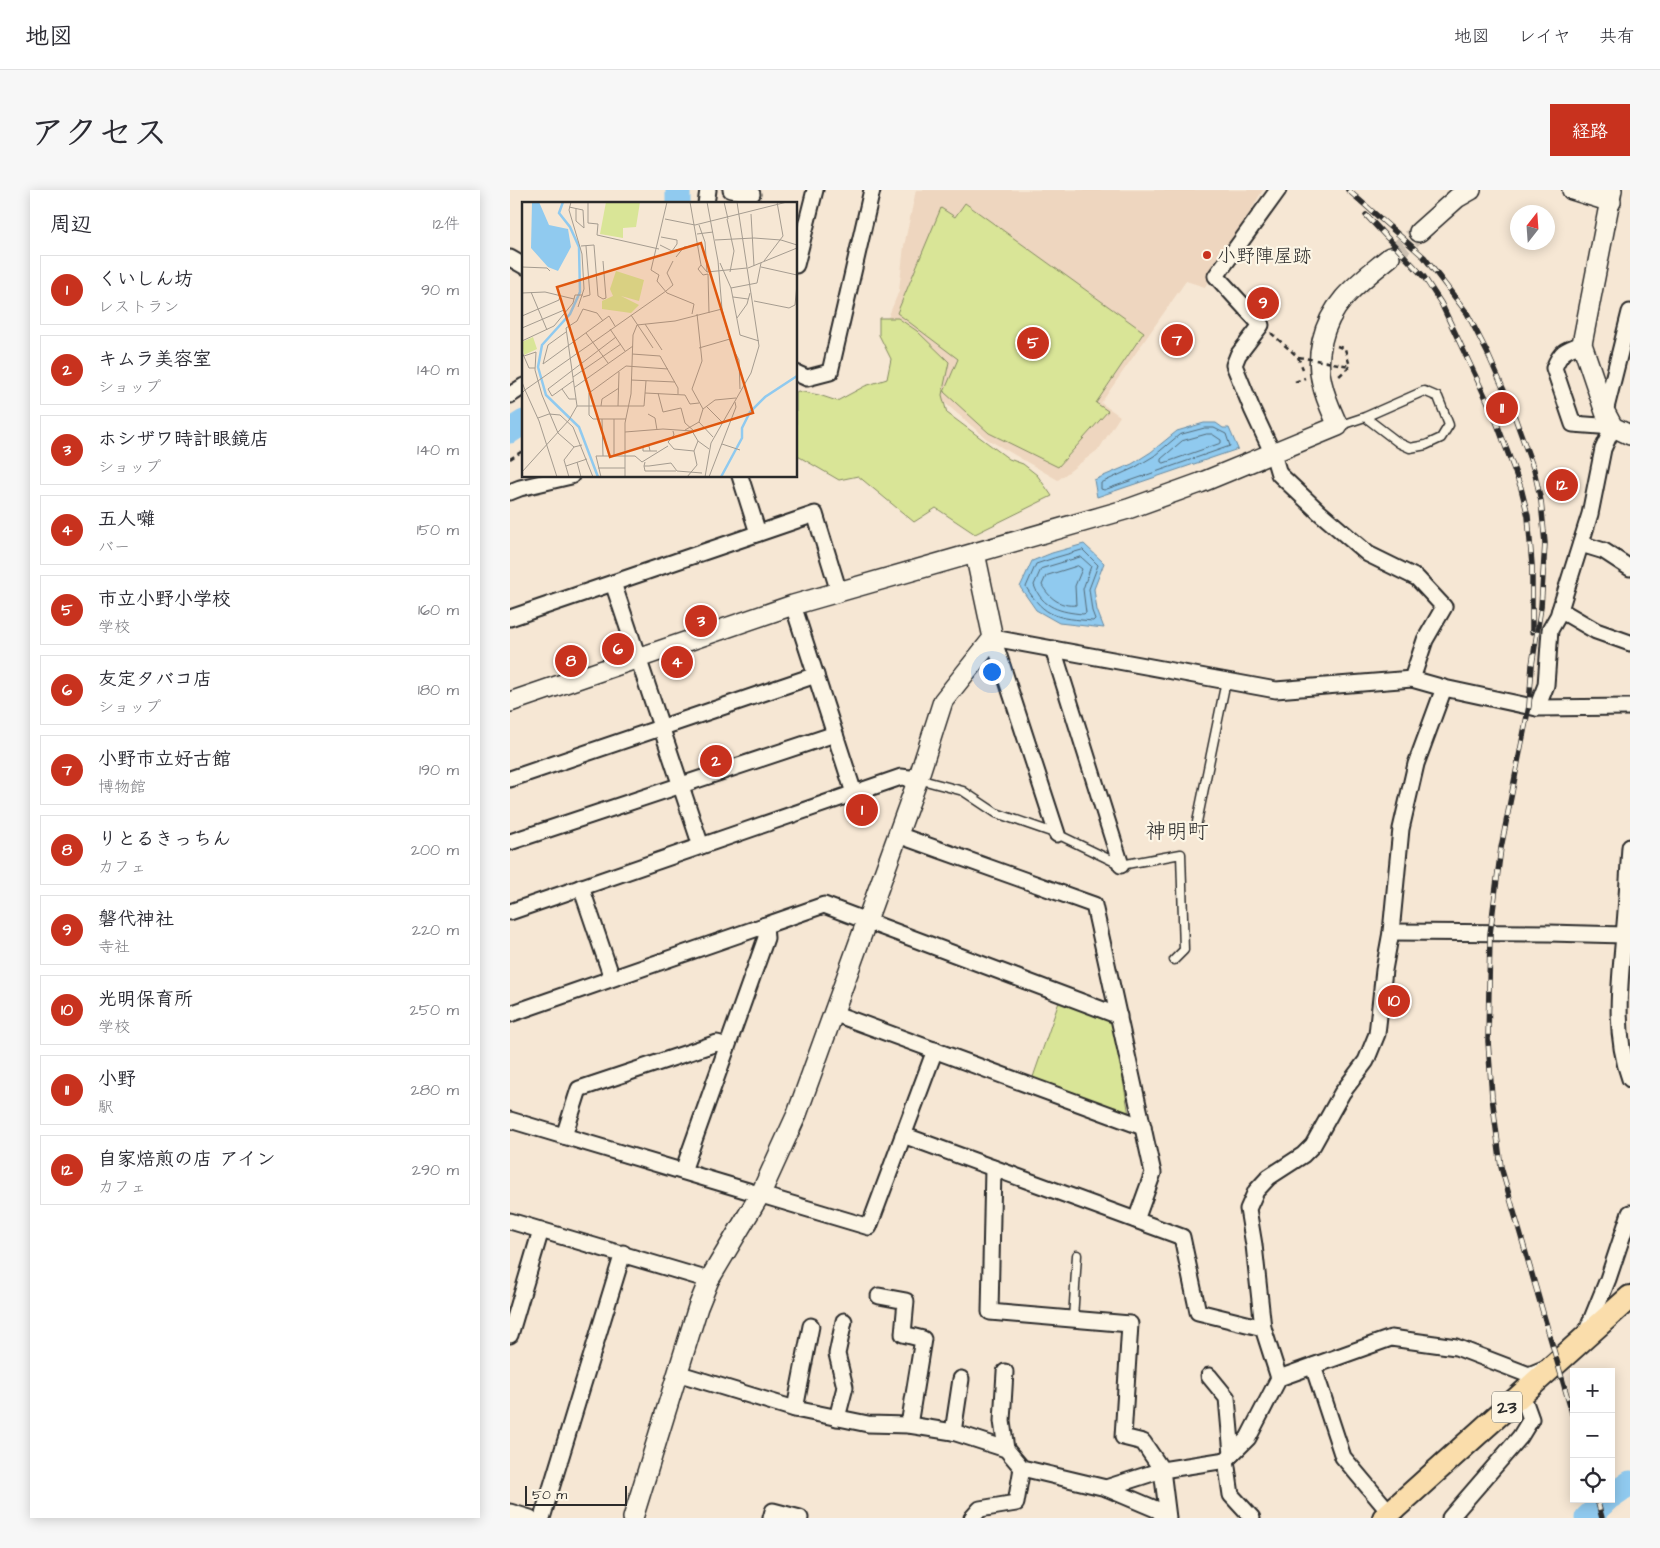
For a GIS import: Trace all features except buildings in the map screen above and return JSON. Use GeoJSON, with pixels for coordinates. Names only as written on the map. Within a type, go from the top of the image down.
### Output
{"type":"FeatureCollection","features":[{"type":"Feature","properties":{"kind":"main road","name":"23"},"geometry":{"type":"LineString","coordinates":[[1387,1515],[1630,1297]]}},
{"type":"Feature","properties":{"kind":"street"},"geometry":{"type":"LineString","coordinates":[[731,190],[752,196]]}},
{"type":"Feature","properties":{"kind":"street"},"geometry":{"type":"LineString","coordinates":[[798,257],[815,190]]}},
{"type":"Feature","properties":{"kind":"street"},"geometry":{"type":"LineString","coordinates":[[1278,190],[1216,276],[1261,325],[1238,355],[1234,365],[1273,454],[1279,474],[1319,512],[1368,554],[1417,578],[1444,607],[1425,640],[1412,679]]}},
{"type":"Feature","properties":{"kind":"street"},"geometry":{"type":"LineString","coordinates":[[1419,232],[1457,198],[1471,190]]}},
{"type":"Feature","properties":{"kind":"street"},"geometry":{"type":"LineString","coordinates":[[1572,190],[1611,196],[1582,344],[1609,420],[1630,435]]}},
{"type":"Feature","properties":{"kind":"street"},"geometry":{"type":"LineString","coordinates":[[798,374],[807,378],[830,372],[869,191]]}},
{"type":"Feature","properties":{"kind":"street"},"geometry":{"type":"LineString","coordinates":[[510,702],[793,605],[1128,509],[1273,454],[1338,426],[1324,391],[1319,369],[1319,357],[1324,332],[1328,320],[1346,295],[1390,257]]}},
{"type":"Feature","properties":{"kind":"street"},"geometry":{"type":"LineString","coordinates":[[510,258],[522,265]]}},
{"type":"Feature","properties":{"kind":"street"},"geometry":{"type":"LineString","coordinates":[[1537,708],[1546,685],[1550,630],[1560,610],[1590,514],[1609,420],[1615,378],[1630,312]]}},
{"type":"Feature","properties":{"kind":"street"},"geometry":{"type":"LineString","coordinates":[[1582,344],[1566,350],[1559,356],[1554,368],[1573,424],[1609,420]]}},
{"type":"Feature","properties":{"kind":"street"},"geometry":{"type":"LineString","coordinates":[[510,492],[562,478]]}},
{"type":"Feature","properties":{"kind":"street"},"geometry":{"type":"LineString","coordinates":[[741,478],[758,533]]}},
{"type":"Feature","properties":{"kind":"street"},"geometry":{"type":"LineString","coordinates":[[510,618],[814,514],[839,592]]}},
{"type":"Feature","properties":{"kind":"street"},"geometry":{"type":"LineString","coordinates":[[1581,544],[1604,551],[1630,568]]}},
{"type":"Feature","properties":{"kind":"street"},"geometry":{"type":"LineString","coordinates":[[975,553],[993,638],[1057,834]]}},
{"type":"Feature","properties":{"kind":"street"},"geometry":{"type":"LineString","coordinates":[[613,583],[701,846]]}},
{"type":"Feature","properties":{"kind":"street"},"geometry":{"type":"LineString","coordinates":[[793,605],[854,792]]}},
{"type":"Feature","properties":{"kind":"street"},"geometry":{"type":"LineString","coordinates":[[1560,610],[1596,631],[1630,643]]}},
{"type":"Feature","properties":{"kind":"street"},"geometry":{"type":"LineString","coordinates":[[993,638],[1276,690],[1412,679],[1444,688],[1537,708],[1630,707]]}},
{"type":"Feature","properties":{"kind":"street"},"geometry":{"type":"LineString","coordinates":[[633,1518],[698,1307],[709,1280],[761,1194],[797,1114],[918,779],[943,701],[993,638]]}},
{"type":"Feature","properties":{"kind":"street"},"geometry":{"type":"LineString","coordinates":[[1053,649],[1121,865]]}},
{"type":"Feature","properties":{"kind":"street"},"geometry":{"type":"LineString","coordinates":[[510,779],[816,675]]}},
{"type":"Feature","properties":{"kind":"street"},"geometry":{"type":"LineString","coordinates":[[1279,1378],[1263,1328],[1248,1209],[1256,1191],[1269,1177],[1303,1155],[1313,1145],[1342,1093],[1366,1061],[1377,1034],[1384,970],[1391,932],[1401,829],[1416,764],[1444,688]]}},
{"type":"Feature","properties":{"kind":"street"},"geometry":{"type":"LineString","coordinates":[[510,842],[836,734]]}},
{"type":"Feature","properties":{"kind":"street"},"geometry":{"type":"LineString","coordinates":[[510,912],[901,776],[918,779]]}},
{"type":"Feature","properties":{"kind":"street"},"geometry":{"type":"LineString","coordinates":[[898,835],[1094,905],[1153,1173],[1136,1220]]}},
{"type":"Feature","properties":{"kind":"street"},"geometry":{"type":"LineString","coordinates":[[1630,847],[1619,982],[1622,1050],[1630,1079]]}},
{"type":"Feature","properties":{"kind":"street"},"geometry":{"type":"LineString","coordinates":[[581,887],[612,978]]}},
{"type":"Feature","properties":{"kind":"street"},"geometry":{"type":"LineString","coordinates":[[510,1014],[824,905],[1119,1016]]}},
{"type":"Feature","properties":{"kind":"street"},"geometry":{"type":"LineString","coordinates":[[683,1171],[766,938],[764,926]]}},
{"type":"Feature","properties":{"kind":"street"},"geometry":{"type":"LineString","coordinates":[[1391,932],[1549,933],[1624,936]]}},
{"type":"Feature","properties":{"kind":"street"},"geometry":{"type":"LineString","coordinates":[[833,1013],[1143,1127]]}},
{"type":"Feature","properties":{"kind":"street"},"geometry":{"type":"LineString","coordinates":[[564,1136],[579,1089],[717,1042],[728,1046]]}},
{"type":"Feature","properties":{"kind":"street"},"geometry":{"type":"LineString","coordinates":[[510,1120],[869,1227],[935,1050]]}},
{"type":"Feature","properties":{"kind":"street"},"geometry":{"type":"LineString","coordinates":[[903,1135],[1182,1236],[1198,1312],[1263,1328]]}},
{"type":"Feature","properties":{"kind":"street"},"geometry":{"type":"LineString","coordinates":[[993,1168],[990,1312],[1130,1324],[1123,1437],[1143,1442],[1162,1470],[1167,1518]]}},
{"type":"Feature","properties":{"kind":"street"},"geometry":{"type":"LineString","coordinates":[[1584,1338],[1608,1279],[1630,1213]]}},
{"type":"Feature","properties":{"kind":"street"},"geometry":{"type":"LineString","coordinates":[[510,1220],[709,1280]]}},
{"type":"Feature","properties":{"kind":"street"},"geometry":{"type":"LineString","coordinates":[[510,1335],[541,1230]]}},
{"type":"Feature","properties":{"kind":"street"},"geometry":{"type":"LineString","coordinates":[[542,1518],[623,1253]]}},
{"type":"Feature","properties":{"kind":"street"},"geometry":{"type":"LineString","coordinates":[[879,1296],[906,1301],[903,1334],[923,1339],[909,1425]]}},
{"type":"Feature","properties":{"kind":"street"},"geometry":{"type":"LineString","coordinates":[[837,1418],[845,1387],[837,1354],[844,1321]]}},
{"type":"Feature","properties":{"kind":"street"},"geometry":{"type":"LineString","coordinates":[[795,1409],[811,1326]]}},
{"type":"Feature","properties":{"kind":"street"},"geometry":{"type":"LineString","coordinates":[[1106,1488],[1162,1470],[1229,1457],[1248,1438],[1279,1378],[1390,1338],[1456,1347],[1529,1375],[1554,1365]]}},
{"type":"Feature","properties":{"kind":"street"},"geometry":{"type":"LineString","coordinates":[[1313,1366],[1343,1457],[1387,1515]]}},
{"type":"Feature","properties":{"kind":"street"},"geometry":{"type":"LineString","coordinates":[[1005,1372],[1002,1421],[1006,1449],[1022,1468],[1106,1488],[1158,1510],[1167,1518]]}},
{"type":"Feature","properties":{"kind":"street"},"geometry":{"type":"LineString","coordinates":[[677,1373],[795,1409],[868,1424],[909,1425],[953,1432],[1006,1449]]}},
{"type":"Feature","properties":{"kind":"street"},"geometry":{"type":"LineString","coordinates":[[1209,1376],[1227,1398],[1231,1495],[1252,1518]]}},
{"type":"Feature","properties":{"kind":"street"},"geometry":{"type":"LineString","coordinates":[[953,1432],[961,1379]]}},
{"type":"Feature","properties":{"kind":"street"},"geometry":{"type":"LineString","coordinates":[[1450,1518],[1520,1437],[1531,1419],[1522,1394]]}},
{"type":"Feature","properties":{"kind":"street"},"geometry":{"type":"LineString","coordinates":[[972,1518],[980,1509],[1016,1503],[1022,1468]]}},
{"type":"Feature","properties":{"kind":"street"},"geometry":{"type":"LineString","coordinates":[[771,1518],[773,1511],[800,1518]]}},
{"type":"Feature","properties":{"kind":"street"},"geometry":{"type":"LineString","coordinates":[[510,1512],[530,1518]]}},
{"type":"Feature","properties":{"kind":"lane"},"geometry":{"type":"LineString","coordinates":[[1338,426],[1365,417],[1424,391],[1438,397],[1449,426],[1441,438],[1426,445],[1410,448],[1400,444],[1365,417]]}},
{"type":"Feature","properties":{"kind":"lane"},"geometry":{"type":"LineString","coordinates":[[1196,827],[1226,681]]}},
{"type":"Feature","properties":{"kind":"lane"},"geometry":{"type":"LineString","coordinates":[[918,779],[963,791],[996,813],[1057,834],[1121,865],[1181,854],[1184,950],[1174,960]]}},
{"type":"Feature","properties":{"kind":"lane"},"geometry":{"type":"LineString","coordinates":[[1073,1319],[1077,1256]]}},
{"type":"Feature","properties":{"kind":"path"},"geometry":{"type":"LineString","coordinates":[[1261,325],[1298,357],[1307,377],[1295,382]]}},
{"type":"Feature","properties":{"kind":"path"},"geometry":{"type":"LineString","coordinates":[[1345,349],[1350,366]]}},
{"type":"Feature","properties":{"kind":"path"},"geometry":{"type":"LineString","coordinates":[[1298,357],[1350,366]]}},
{"type":"Feature","properties":{"kind":"path"},"geometry":{"type":"LineString","coordinates":[[1339,377],[1350,366]]}},
{"type":"Feature","properties":{"kind":"path"},"geometry":{"type":"LineString","coordinates":[[510,459],[522,451]]}},
{"type":"Feature","properties":{"kind":"shaded area"},"geometry":{"type":"Polygon","coordinates":[[[916,190],[1263,190],[1205,287],[1186,281],[1101,403],[1120,416],[1099,449],[1058,480],[987,439],[938,397],[887,320],[899,291],[904,246],[916,190]]]}},
{"type":"Feature","properties":{"kind":"green space"},"geometry":{"type":"Polygon","coordinates":[[[965,203],[1144,332],[1096,403],[1108,411],[1058,467],[989,433],[944,392],[958,359],[897,313],[941,208],[955,217],[965,203]]]}},
{"type":"Feature","properties":{"kind":"green space"},"geometry":{"type":"Polygon","coordinates":[[[879,318],[898,318],[917,331],[949,362],[942,395],[947,413],[1009,459],[1023,464],[1037,475],[1052,496],[975,534],[936,508],[914,522],[858,476],[839,480],[798,456],[798,391],[837,401],[865,386],[887,379],[891,359],[879,335],[879,318]]]}},
{"type":"Feature","properties":{"kind":"green space"},"geometry":{"type":"Polygon","coordinates":[[[1059,1002],[1113,1022],[1129,1115],[1032,1080],[1059,1002]]]}},
{"type":"Feature","properties":{"kind":"water"},"geometry":{"type":"Polygon","coordinates":[[[1204,423],[1216,423],[1223,428],[1229,428],[1238,449],[1097,497],[1094,480],[1132,464],[1151,452],[1177,431],[1204,423]]]}},
{"type":"Feature","properties":{"kind":"water"},"geometry":{"type":"Polygon","coordinates":[[[1084,544],[1104,563],[1094,589],[1097,610],[1104,628],[1059,623],[1036,610],[1020,587],[1032,561],[1084,544]]]}},
{"type":"Feature","properties":{"kind":"waterway"},"geometry":{"type":"LineString","coordinates":[[678,190],[678,202]]}},
{"type":"Feature","properties":{"kind":"waterway"},"geometry":{"type":"LineString","coordinates":[[510,431],[522,423]]}},
{"type":"Feature","properties":{"kind":"waterway"},"geometry":{"type":"LineString","coordinates":[[1615,1493],[1630,1483]]}},
{"type":"Feature","properties":{"kind":"waterway"},"geometry":{"type":"LineString","coordinates":[[1587,1518],[1603,1503]]}},
{"type":"Feature","properties":{"kind":"tunnel"},"geometry":{"type":"LineString","coordinates":[[1390,257],[1419,232]]}},
{"type":"Feature","properties":{"kind":"railway"},"geometry":{"type":"LineString","coordinates":[[1348,190],[1424,257],[1467,313],[1510,404],[1534,470],[1541,501],[1545,543],[1541,607],[1532,665],[1529,706],[1501,848],[1490,934],[1488,1041],[1492,1097],[1501,1167],[1572,1413]]}},
{"type":"Feature","properties":{"kind":"railway"},"geometry":{"type":"LineString","coordinates":[[1366,215],[1424,277],[1441,303],[1493,413],[1521,488],[1528,516],[1532,565],[1532,632]]}},
{"type":"Feature","properties":{"kind":"railway"},"geometry":{"type":"LineString","coordinates":[[1598,1503],[1602,1518]]}},
{"type":"Feature","properties":{"kind":"place","name":"小野陣屋跡"},"geometry":{"type":"Point","coordinates":[1207,255]}},
{"type":"Feature","properties":{"kind":"place","name":"磐代神社"},"geometry":{"type":"Point","coordinates":[1263,303]}},
{"type":"Feature","properties":{"kind":"place","name":"小野市立好古館"},"geometry":{"type":"Point","coordinates":[1177,340]}},
{"type":"Feature","properties":{"kind":"place","name":"市立小野小学校"},"geometry":{"type":"Point","coordinates":[1033,343]}},
{"type":"Feature","properties":{"kind":"place","name":"小野"},"geometry":{"type":"Point","coordinates":[1502,408]}},
{"type":"Feature","properties":{"kind":"place","name":"自家焙煎の店 アイン"},"geometry":{"type":"Point","coordinates":[1562,485]}},
{"type":"Feature","properties":{"kind":"place","name":"ホシザワ時計眼鏡店"},"geometry":{"type":"Point","coordinates":[701,621]}},
{"type":"Feature","properties":{"kind":"place","name":"友定タバコ店"},"geometry":{"type":"Point","coordinates":[618,649]}},
{"type":"Feature","properties":{"kind":"place","name":"りとるきっちん"},"geometry":{"type":"Point","coordinates":[571,661]}},
{"type":"Feature","properties":{"kind":"place","name":"五人囃"},"geometry":{"type":"Point","coordinates":[677,662]}},
{"type":"Feature","properties":{"kind":"place","name":"キムラ美容室"},"geometry":{"type":"Point","coordinates":[716,761]}},
{"type":"Feature","properties":{"kind":"place","name":"くいしん坊"},"geometry":{"type":"Point","coordinates":[862,810]}},
{"type":"Feature","properties":{"kind":"place","name":"光明保育所"},"geometry":{"type":"Point","coordinates":[1394,1001]}},
{"type":"Feature","properties":{"kind":"district","name":"神明町"},"geometry":{"type":"Point","coordinates":[1177,831]}}]}
